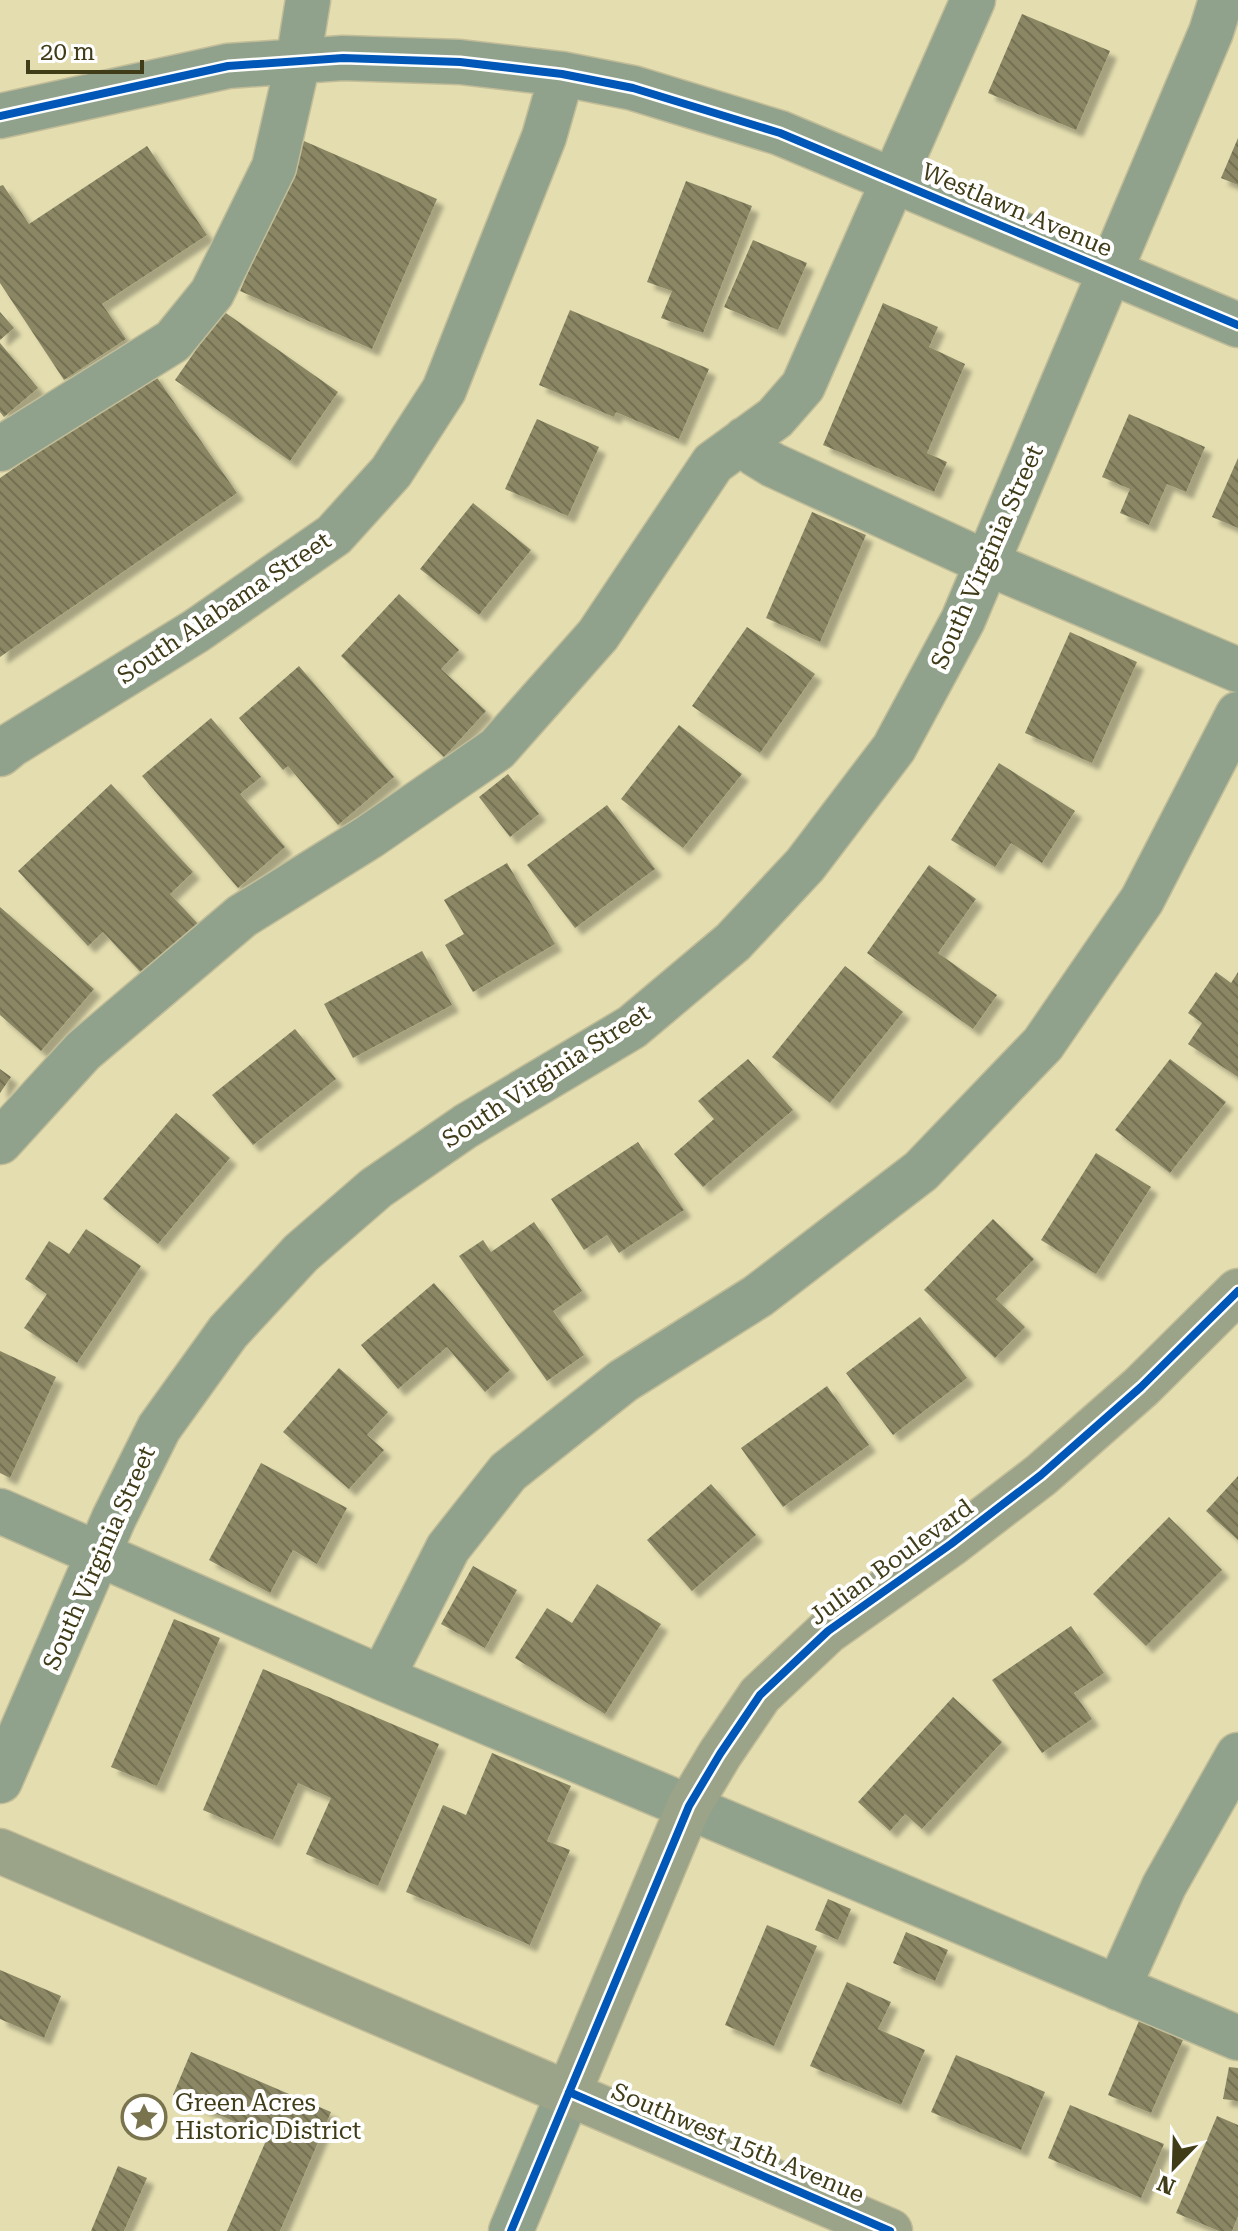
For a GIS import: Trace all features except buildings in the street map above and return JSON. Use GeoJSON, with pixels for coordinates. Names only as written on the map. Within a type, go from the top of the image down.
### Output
{"type":"FeatureCollection","features":[{"type":"Feature","properties":{"kind":"main road","name":"Julian Boulevard"},"geometry":{"type":"LineString","coordinates":[[569,2092],[689,1806],[760,1695],[816,1641],[1041,1475],[1141,1387],[1238,1291]]}},
{"type":"Feature","properties":{"kind":"main road","name":"Southwest 15th Avenue"},"geometry":{"type":"LineString","coordinates":[[0,1851],[890,2231]]}},
{"type":"Feature","properties":{"kind":"street"},"geometry":{"type":"LineString","coordinates":[[0,449],[173,341],[212,293],[274,167],[298,62],[308,0]]}},
{"type":"Feature","properties":{"kind":"street"},"geometry":{"type":"LineString","coordinates":[[0,1142],[83,1051],[242,916],[369,837],[497,749],[598,635],[713,463],[775,418],[803,386],[973,0]]}},
{"type":"Feature","properties":{"kind":"street","name":"South Virginia Street"},"geometry":{"type":"LineString","coordinates":[[0,1781],[97,1555],[159,1428],[228,1332],[301,1253],[376,1188],[466,1126],[632,1027],[733,942],[805,865],[894,748],[963,620],[1112,271],[1211,32],[1221,0]]}},
{"type":"Feature","properties":{"kind":"street","name":"Westlawn Avenue"},"geometry":{"type":"LineString","coordinates":[[0,116],[228,66],[343,58],[460,62],[562,74],[633,88],[780,133],[1238,325]]}},
{"type":"Feature","properties":{"kind":"street","name":"South Alabama Street"},"geometry":{"type":"LineString","coordinates":[[0,754],[196,631],[334,535],[391,472],[444,390],[544,137],[562,74]]}},
{"type":"Feature","properties":{"kind":"street"},"geometry":{"type":"LineString","coordinates":[[745,439],[755,454],[773,465],[987,563],[1238,670]]}},
{"type":"Feature","properties":{"kind":"street"},"geometry":{"type":"LineString","coordinates":[[382,1678],[448,1548],[508,1472],[623,1381],[758,1296],[921,1171],[1043,1044],[1142,900],[1238,714]]}},
{"type":"Feature","properties":{"kind":"street"},"geometry":{"type":"LineString","coordinates":[[0,1511],[382,1678],[1238,2038]]}},
{"type":"Feature","properties":{"kind":"street"},"geometry":{"type":"LineString","coordinates":[[1118,1988],[1164,1886],[1238,1755]]}},
{"type":"Feature","properties":{"kind":"street","name":"Julian Boulevard"},"geometry":{"type":"LineString","coordinates":[[511,2231],[569,2092]]}},
{"type":"Feature","properties":{"kind":"cycle path"},"geometry":{"type":"LineString","coordinates":[[0,116],[228,66],[343,58],[460,62],[562,74],[633,88],[780,133],[1238,325]]}},
{"type":"Feature","properties":{"kind":"cycle path"},"geometry":{"type":"LineString","coordinates":[[511,2231],[689,1806],[760,1695],[828,1631],[951,1544],[1041,1475],[1141,1387],[1238,1291]]}},
{"type":"Feature","properties":{"kind":"cycle path"},"geometry":{"type":"LineString","coordinates":[[569,2092],[890,2231]]}},
{"type":"Feature","properties":{"kind":"place","name":"Green Acres Historic District"},"geometry":{"type":"Point","coordinates":[144,2117]}}]}
